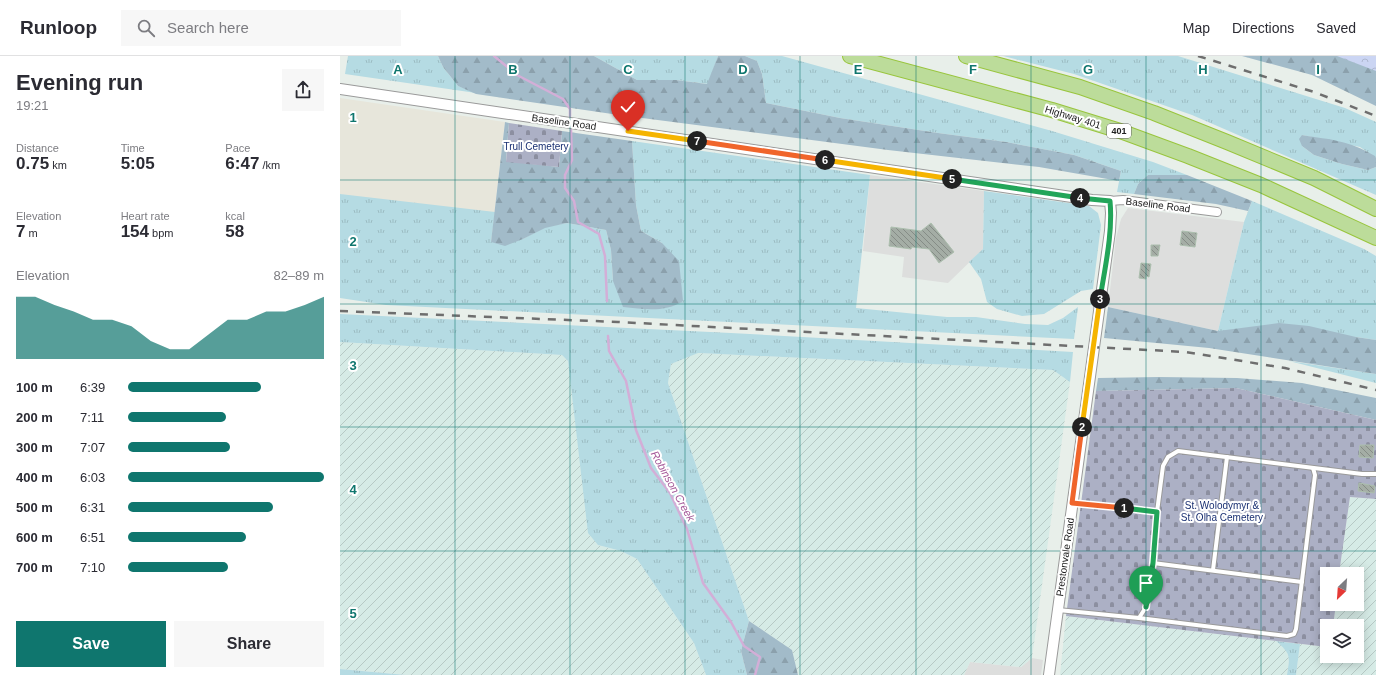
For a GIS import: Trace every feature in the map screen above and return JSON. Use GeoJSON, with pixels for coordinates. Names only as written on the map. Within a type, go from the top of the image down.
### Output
{"type":"FeatureCollection","features":[{"type":"Feature","properties":{"kind":"highway","name":"Highway 401"},"geometry":{"type":"LineString","coordinates":[[850,56],[1052,110],[1120,132],[1188,156],[1261,185],[1376,238]]}},
{"type":"Feature","properties":{"kind":"highway"},"geometry":{"type":"LineString","coordinates":[[966,56],[1080,87],[1154,113],[1314,178],[1376,209]]}},
{"type":"Feature","properties":{"kind":"street","name":"Baseline Road"},"geometry":{"type":"LineString","coordinates":[[340,89],[1084,198],[1110,201],[1123,200],[1217,212]]}},
{"type":"Feature","properties":{"kind":"street","name":"Prestonvale Road"},"geometry":{"type":"LineString","coordinates":[[1049,675],[1110,230],[1110,201]]}},
{"type":"Feature","properties":{"kind":"lane"},"geometry":{"type":"LineString","coordinates":[[1139,618],[1146,607],[1153,563],[1157,512],[1163,466],[1168,457],[1178,451],[1362,474],[1376,474]]}},
{"type":"Feature","properties":{"kind":"lane"},"geometry":{"type":"LineString","coordinates":[[1214,570],[1227,457]]}},
{"type":"Feature","properties":{"kind":"lane"},"geometry":{"type":"LineString","coordinates":[[1058,610],[1287,636],[1294,634],[1296,629],[1302,582],[1314,476],[1313,468]]}},
{"type":"Feature","properties":{"kind":"lane"},"geometry":{"type":"LineString","coordinates":[[1072,503],[1157,512]]}},
{"type":"Feature","properties":{"kind":"lane"},"geometry":{"type":"LineString","coordinates":[[1153,563],[1302,582]]}},
{"type":"Feature","properties":{"kind":"shaded area"},"geometry":{"type":"Polygon","coordinates":[[[340,98],[505,122],[491,242],[340,221],[340,98]]]}},
{"type":"Feature","properties":{"kind":"shaded area"},"geometry":{"type":"Polygon","coordinates":[[[870,175],[984,191],[983,249],[948,283],[902,277],[904,257],[863,251],[870,175]]]}},
{"type":"Feature","properties":{"kind":"shaded area"},"geometry":{"type":"Polygon","coordinates":[[[1128,208],[1244,222],[1218,331],[1108,307],[1116,238],[1121,219],[1128,208]]]}},
{"type":"Feature","properties":{"kind":"shaded area"},"geometry":{"type":"Polygon","coordinates":[[[340,342],[562,355],[568,361],[598,545],[621,551],[637,559],[694,643],[706,675],[406,675],[340,669],[340,342]]]}},
{"type":"Feature","properties":{"kind":"shaded area"},"geometry":{"type":"Polygon","coordinates":[[[697,353],[1053,370],[1070,382],[1032,658],[1021,667],[970,662],[964,675],[798,675],[792,650],[749,621],[668,383],[671,364],[697,353]]]}},
{"type":"Feature","properties":{"kind":"shaded area"},"geometry":{"type":"Polygon","coordinates":[[[1350,497],[1376,499],[1376,675],[1296,675],[1300,644],[1320,646],[1320,663],[1364,663],[1364,619],[1334,619],[1335,611],[1364,611],[1364,567],[1340,567],[1350,497]]]}},
{"type":"Feature","properties":{"kind":"shaded area"},"geometry":{"type":"Polygon","coordinates":[[[1066,616],[1276,641],[1286,650],[1289,658],[1287,675],[1060,675],[1066,616]]]}},
{"type":"Feature","properties":{"kind":"shaded area"},"geometry":{"type":"Polygon","coordinates":[[[1032,658],[1043,660],[1041,675],[964,675],[970,662],[1021,667],[1032,658]]]}},
{"type":"Feature","properties":{"kind":"green space"},"geometry":{"type":"Polygon","coordinates":[[[348,56],[438,56],[443,67],[458,86],[476,93],[345,74],[348,56]]]}},
{"type":"Feature","properties":{"kind":"green space"},"geometry":{"type":"Polygon","coordinates":[[[438,56],[594,56],[637,80],[676,80],[707,84],[718,56],[745,56],[757,61],[762,74],[766,103],[840,118],[1006,142],[1074,155],[1121,171],[1119,181],[1039,167],[888,150],[619,115],[476,94],[458,86],[443,67],[438,56]]]}},
{"type":"Feature","properties":{"kind":"green space"},"geometry":{"type":"Polygon","coordinates":[[[594,56],[718,56],[708,84],[676,80],[637,80],[594,56]]]}},
{"type":"Feature","properties":{"kind":"green space"},"geometry":{"type":"Polygon","coordinates":[[[745,56],[782,56],[1052,131],[1153,162],[1187,175],[1148,175],[1138,184],[1134,194],[1117,192],[1121,171],[1074,155],[1006,142],[840,118],[766,103],[762,74],[757,61],[745,56]]]}},
{"type":"Feature","properties":{"kind":"green space"},"geometry":{"type":"Polygon","coordinates":[[[1003,56],[1178,56],[1345,108],[1376,122],[1376,158],[1360,147],[1302,135],[1302,146],[1314,155],[1342,164],[1368,170],[1376,167],[1376,195],[1192,115],[1074,74],[1003,56]]]}},
{"type":"Feature","properties":{"kind":"green space"},"geometry":{"type":"Polygon","coordinates":[[[1242,56],[1376,56],[1376,106],[1312,75],[1242,56]]]}},
{"type":"Feature","properties":{"kind":"green space"},"geometry":{"type":"Polygon","coordinates":[[[1337,56],[1376,56],[1376,71],[1337,56]]]}},
{"type":"Feature","properties":{"kind":"green space"},"geometry":{"type":"Polygon","coordinates":[[[505,122],[509,123],[506,161],[559,167],[562,131],[632,141],[636,205],[641,231],[662,243],[679,261],[683,301],[676,305],[662,309],[623,307],[613,281],[611,250],[606,230],[567,223],[545,228],[505,246],[491,242],[505,122]]]}},
{"type":"Feature","properties":{"kind":"green space","name":"Trull Cemetery"},"geometry":{"type":"Polygon","coordinates":[[[509,123],[562,131],[559,167],[506,162],[509,123]]]}},
{"type":"Feature","properties":{"kind":"green space"},"geometry":{"type":"Polygon","coordinates":[[[1302,135],[1340,141],[1356,147],[1375,156],[1376,167],[1368,170],[1314,155],[1302,146],[1299,139],[1302,135]]]}},
{"type":"Feature","properties":{"kind":"green space"},"geometry":{"type":"Polygon","coordinates":[[[632,141],[870,175],[856,308],[947,317],[976,317],[1025,324],[1048,325],[1063,318],[1078,307],[1074,339],[386,305],[340,298],[340,194],[495,212],[491,242],[523,239],[545,227],[567,223],[606,230],[611,250],[613,281],[662,243],[641,231],[636,205],[632,141]]]}},
{"type":"Feature","properties":{"kind":"green space"},"geometry":{"type":"Polygon","coordinates":[[[1148,175],[1187,175],[1252,201],[1248,211],[1216,204],[1134,194],[1138,184],[1148,175]]]}},
{"type":"Feature","properties":{"kind":"green space"},"geometry":{"type":"Polygon","coordinates":[[[984,191],[1089,206],[1098,213],[1101,225],[1093,289],[1081,291],[1044,314],[1022,316],[997,309],[987,302],[981,279],[969,262],[983,249],[984,191]]]}},
{"type":"Feature","properties":{"kind":"green space"},"geometry":{"type":"Polygon","coordinates":[[[1252,201],[1364,249],[1376,256],[1376,340],[1356,337],[1218,331],[1244,222],[1252,201]]]}},
{"type":"Feature","properties":{"kind":"green space"},"geometry":{"type":"Polygon","coordinates":[[[1108,307],[1218,331],[1279,323],[1309,326],[1376,340],[1376,374],[1209,348],[1104,338],[1108,307]]]}},
{"type":"Feature","properties":{"kind":"green space"},"geometry":{"type":"Polygon","coordinates":[[[340,314],[731,333],[1073,352],[1070,382],[1053,370],[698,353],[671,364],[668,383],[749,621],[741,651],[747,675],[706,675],[694,643],[637,559],[621,551],[598,545],[588,533],[568,361],[562,355],[340,342],[340,314]]]}},
{"type":"Feature","properties":{"kind":"green space"},"geometry":{"type":"Polygon","coordinates":[[[1289,361],[1376,374],[1376,383],[1368,381],[1289,361]]]}},
{"type":"Feature","properties":{"kind":"green space"},"geometry":{"type":"Polygon","coordinates":[[[1098,378],[1237,378],[1302,383],[1376,398],[1376,420],[1236,388],[1096,391],[1098,378]]]}},
{"type":"Feature","properties":{"kind":"green space","name":"St. Wolodymyr & St. Olha Cemetery"},"geometry":{"type":"Polygon","coordinates":[[[1236,388],[1376,420],[1376,499],[1350,497],[1340,567],[1320,567],[1320,611],[1335,611],[1334,619],[1320,619],[1320,646],[1066,616],[1096,391],[1236,388]]]}},
{"type":"Feature","properties":{"kind":"green space"},"geometry":{"type":"Polygon","coordinates":[[[749,621],[792,650],[798,675],[747,675],[741,651],[749,621]]]}},
{"type":"Feature","properties":{"kind":"green space"},"geometry":{"type":"Polygon","coordinates":[[[1276,641],[1300,644],[1296,675],[1287,675],[1289,659],[1287,652],[1276,641]]]}},
{"type":"Feature","properties":{"kind":"green space"},"geometry":{"type":"Polygon","coordinates":[[[340,669],[406,675],[340,675],[340,669]]]}},
{"type":"Feature","properties":{"kind":"building"},"geometry":{"type":"Polygon","coordinates":[[[931,223],[954,252],[939,263],[929,249],[912,247],[911,249],[889,246],[891,227],[921,231],[931,223]]]}},
{"type":"Feature","properties":{"kind":"building"},"geometry":{"type":"Polygon","coordinates":[[[1182,231],[1197,233],[1195,247],[1180,245],[1182,231]]]}},
{"type":"Feature","properties":{"kind":"building"},"geometry":{"type":"Polygon","coordinates":[[[1151,245],[1160,245],[1158,256],[1151,256],[1151,245]]]}},
{"type":"Feature","properties":{"kind":"building"},"geometry":{"type":"Polygon","coordinates":[[[1141,263],[1151,264],[1149,277],[1146,276],[1146,279],[1139,278],[1141,263]]]}},
{"type":"Feature","properties":{"kind":"building"},"geometry":{"type":"Polygon","coordinates":[[[1360,445],[1374,445],[1373,458],[1359,457],[1360,445]]]}},
{"type":"Feature","properties":{"kind":"building"},"geometry":{"type":"Polygon","coordinates":[[[1359,483],[1375,486],[1374,493],[1358,491],[1359,483]]]}},
{"type":"Feature","properties":{"kind":"waterway","name":"Robinson Creek"},"geometry":{"type":"LineString","coordinates":[[494,56],[517,75],[563,99],[570,109],[570,116]]}},
{"type":"Feature","properties":{"kind":"waterway","name":"Robinson Creek"},"geometry":{"type":"LineString","coordinates":[[571,130],[572,160],[565,175],[565,188],[574,201],[578,222],[599,234],[605,256],[607,301]]}},
{"type":"Feature","properties":{"kind":"waterway","name":"Robinson Creek"},"geometry":{"type":"LineString","coordinates":[[608,336],[609,351],[626,381],[636,430],[651,468],[670,493],[687,529],[703,583],[731,622],[744,646],[760,657],[755,675]]}},
{"type":"Feature","properties":{"kind":"railway"},"geometry":{"type":"LineString","coordinates":[[1198,56],[1314,92],[1376,116]]}},
{"type":"Feature","properties":{"kind":"railway"},"geometry":{"type":"LineString","coordinates":[[340,311],[618,322],[1186,352],[1285,368],[1376,390]]}},
{"type":"Feature","properties":{"kind":"route"},"geometry":{"type":"LineString","coordinates":[[628,131],[1092,200],[1110,201],[1110,230],[1072,503],[1157,512],[1153,563],[1146,607]]}}]}
